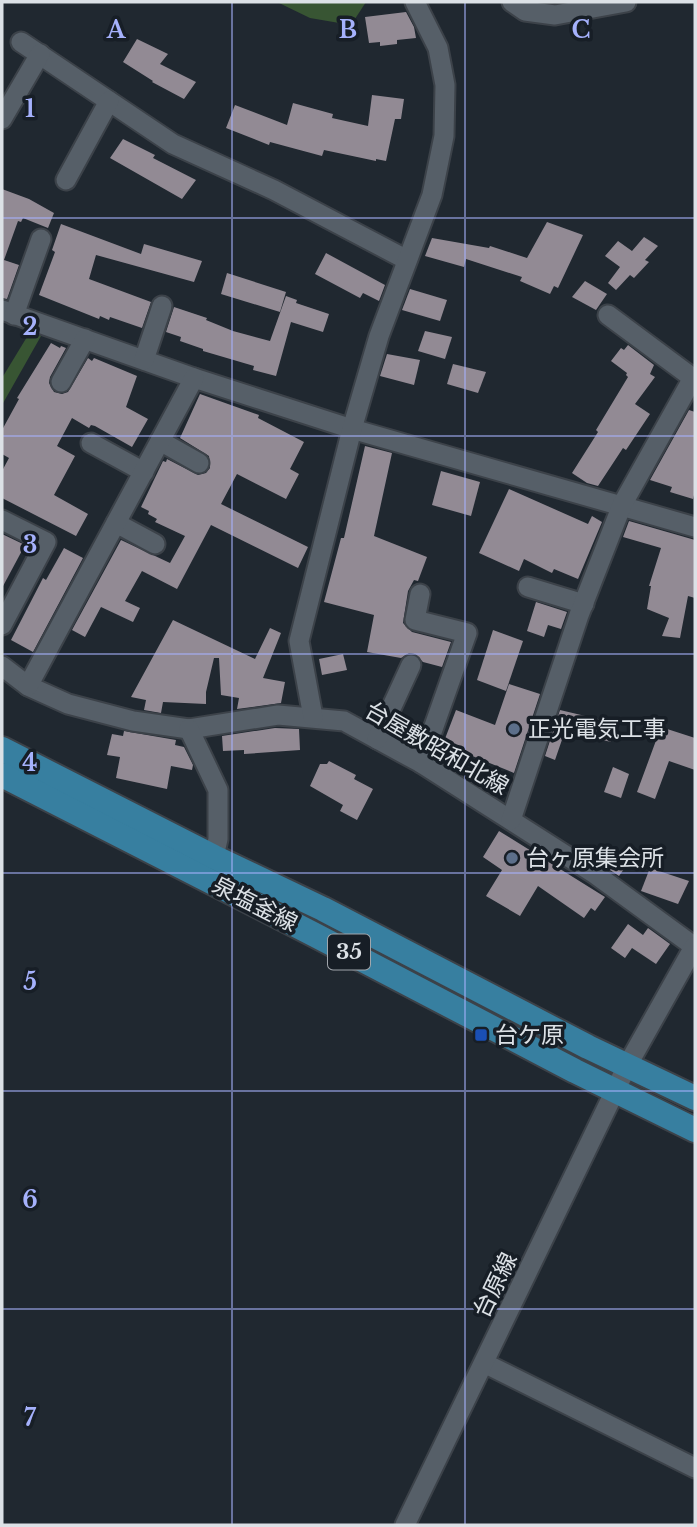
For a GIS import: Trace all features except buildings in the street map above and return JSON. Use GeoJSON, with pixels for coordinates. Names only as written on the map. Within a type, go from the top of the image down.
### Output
{"type":"FeatureCollection","features":[{"type":"Feature","properties":{"kind":"main road","name":"泉塩釜線"},"geometry":{"type":"LineString","coordinates":[[2,750],[695,1098]]}},
{"type":"Feature","properties":{"kind":"main road","name":"泉塩釜線"},"geometry":{"type":"LineString","coordinates":[[2,775],[615,1091],[695,1129]]}},
{"type":"Feature","properties":{"kind":"street"},"geometry":{"type":"LineString","coordinates":[[512,2],[526,11],[555,15],[626,2]]}},
{"type":"Feature","properties":{"kind":"street"},"geometry":{"type":"LineString","coordinates":[[313,718],[299,641],[352,429],[379,336],[432,195],[444,136],[445,85],[438,48],[419,4]]}},
{"type":"Feature","properties":{"kind":"street"},"geometry":{"type":"LineString","coordinates":[[22,42],[173,144],[274,190],[407,260]]}},
{"type":"Feature","properties":{"kind":"street"},"geometry":{"type":"LineString","coordinates":[[2,119],[40,54]]}},
{"type":"Feature","properties":{"kind":"street"},"geometry":{"type":"LineString","coordinates":[[66,180],[109,101]]}},
{"type":"Feature","properties":{"kind":"street"},"geometry":{"type":"LineString","coordinates":[[41,239],[8,312],[194,378],[352,429],[695,527]]}},
{"type":"Feature","properties":{"kind":"street"},"geometry":{"type":"LineString","coordinates":[[144,360],[162,306]]}},
{"type":"Feature","properties":{"kind":"street"},"geometry":{"type":"LineString","coordinates":[[511,820],[579,615],[622,505],[693,378],[608,315]]}},
{"type":"Feature","properties":{"kind":"street"},"geometry":{"type":"LineString","coordinates":[[61,382],[85,340]]}},
{"type":"Feature","properties":{"kind":"street"},"geometry":{"type":"LineString","coordinates":[[28,686],[194,378]]}},
{"type":"Feature","properties":{"kind":"street"},"geometry":{"type":"LineString","coordinates":[[160,441],[200,463]]}},
{"type":"Feature","properties":{"kind":"street"},"geometry":{"type":"LineString","coordinates":[[91,443],[144,472]]}},
{"type":"Feature","properties":{"kind":"street"},"geometry":{"type":"LineString","coordinates":[[2,520],[46,542],[2,625]]}},
{"type":"Feature","properties":{"kind":"street"},"geometry":{"type":"LineString","coordinates":[[116,523],[155,544]]}},
{"type":"Feature","properties":{"kind":"street"},"geometry":{"type":"LineString","coordinates":[[528,587],[584,604]]}},
{"type":"Feature","properties":{"kind":"street"},"geometry":{"type":"LineString","coordinates":[[420,594],[415,620],[467,633],[421,763]]}},
{"type":"Feature","properties":{"kind":"street"},"geometry":{"type":"LineString","coordinates":[[377,739],[411,665]]}},
{"type":"Feature","properties":{"kind":"street","name":"台屋敷昭和北線"},"geometry":{"type":"LineString","coordinates":[[2,666],[28,686],[68,704],[132,721],[189,729],[278,715],[344,721],[421,763],[595,874],[695,947]]}},
{"type":"Feature","properties":{"kind":"street"},"geometry":{"type":"LineString","coordinates":[[189,729],[218,790],[218,839],[214,857]]}},
{"type":"Feature","properties":{"kind":"street","name":"台原線"},"geometry":{"type":"LineString","coordinates":[[405,1525],[627,1066],[695,947]]}},
{"type":"Feature","properties":{"kind":"street"},"geometry":{"type":"LineString","coordinates":[[484,1363],[695,1468]]}},
{"type":"Feature","properties":{"kind":"green space"},"geometry":{"type":"Polygon","coordinates":[[[277,2],[366,2],[351,25],[310,18],[277,2]]]}},
{"type":"Feature","properties":{"kind":"green space"},"geometry":{"type":"Polygon","coordinates":[[[30,332],[41,336],[2,405],[2,378],[30,332]]]}},
{"type":"Feature","properties":{"kind":"place","name":"正光電気工事"},"geometry":{"type":"Point","coordinates":[514,729]}},
{"type":"Feature","properties":{"kind":"place","name":"台ヶ原集会所"},"geometry":{"type":"Point","coordinates":[512,858]}},
{"type":"Feature","properties":{"kind":"place","name":"台ケ原"},"geometry":{"type":"Point","coordinates":[481,1035]}}]}
